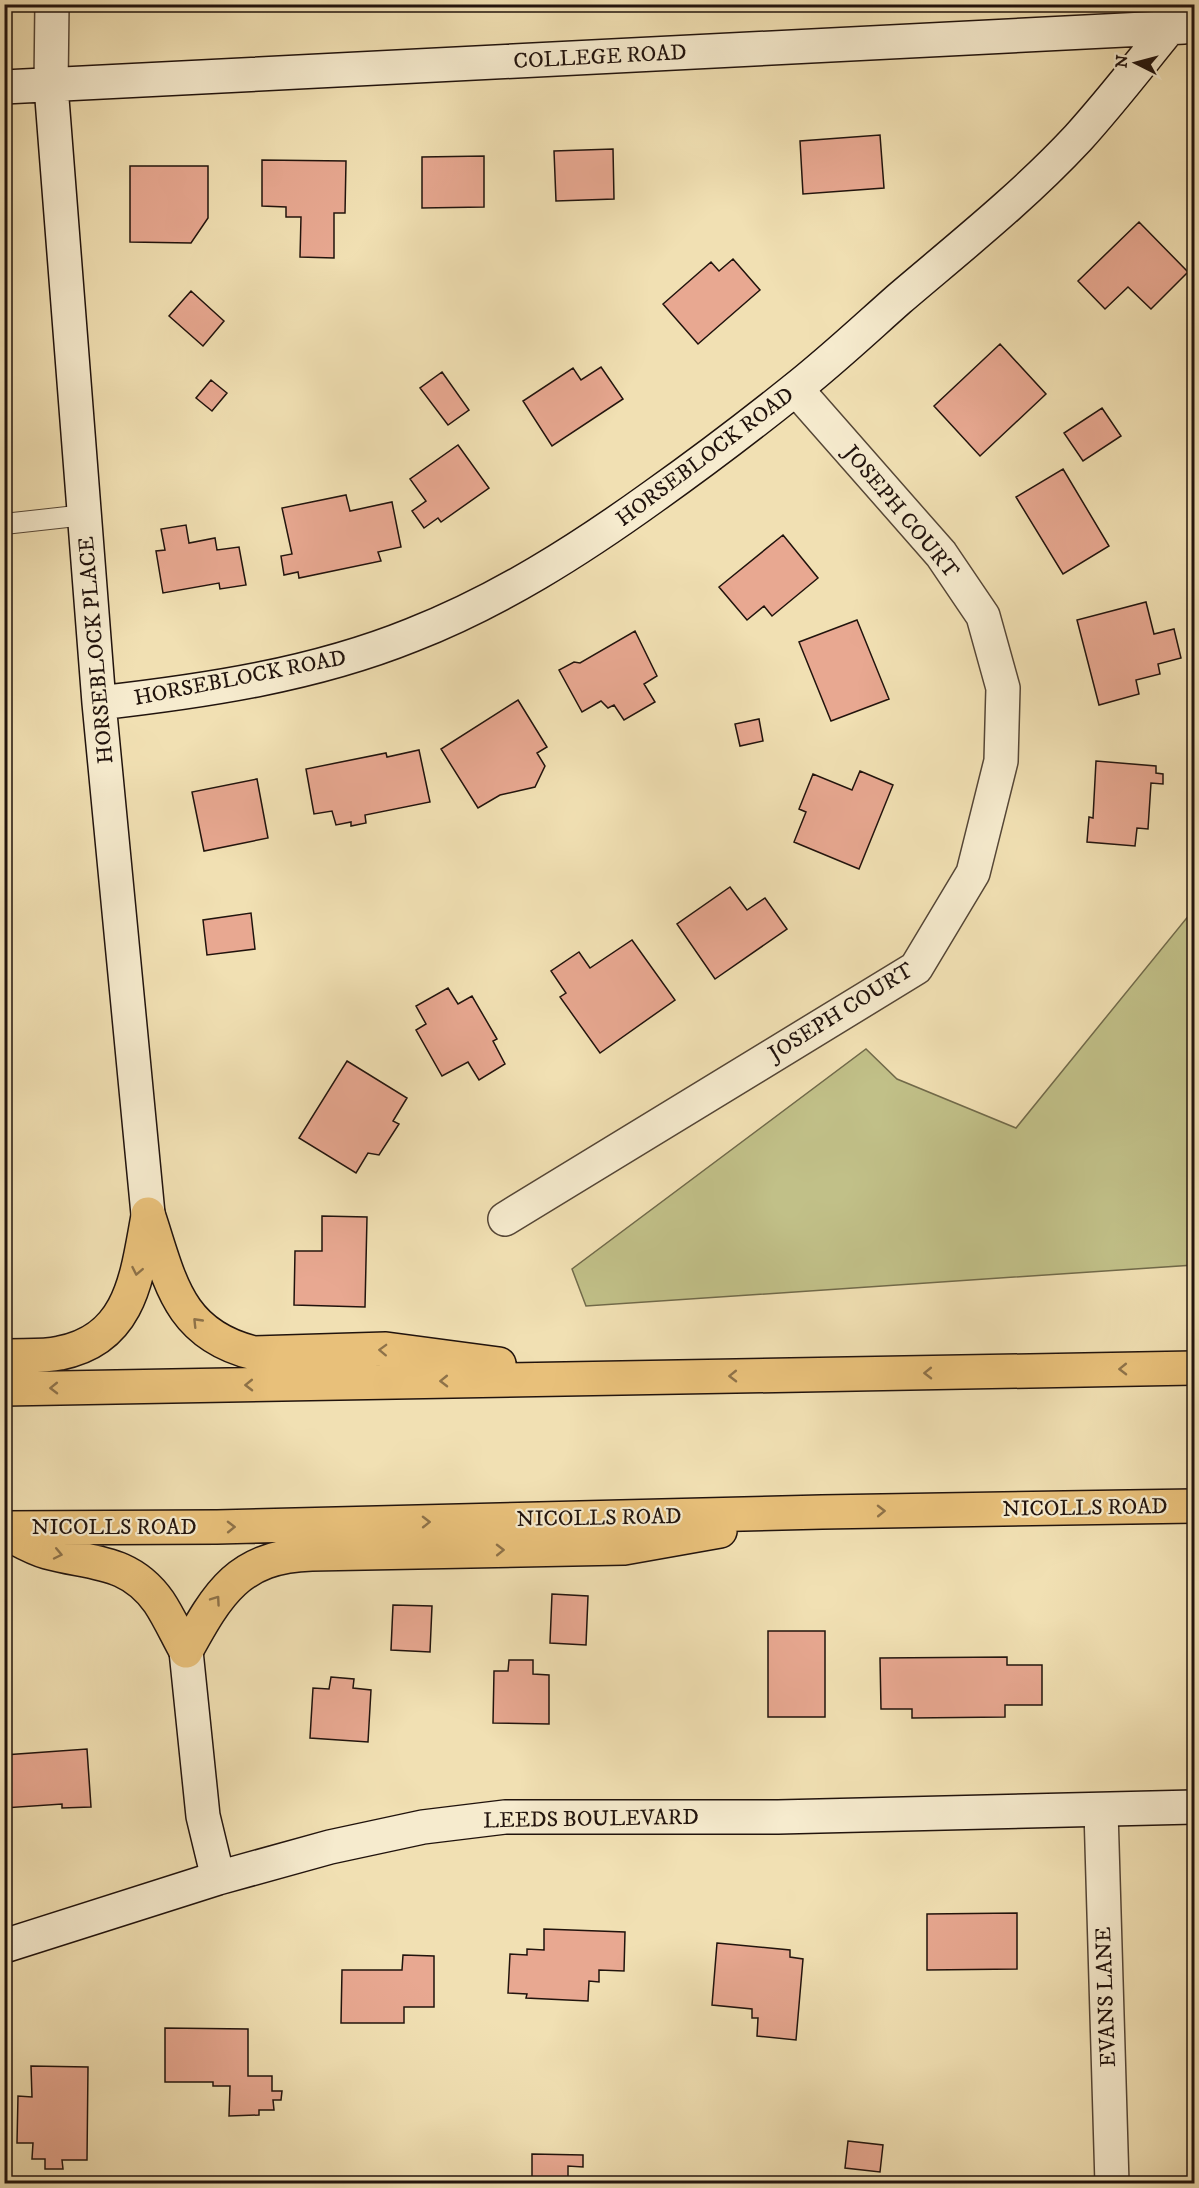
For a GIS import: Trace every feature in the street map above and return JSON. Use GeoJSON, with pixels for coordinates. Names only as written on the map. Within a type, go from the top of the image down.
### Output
{"type":"FeatureCollection","features":[{"type":"Feature","properties":{"kind":"highway"},"geometry":{"type":"LineString","coordinates":[[4,1356],[60,1353],[101,1337],[127,1304],[135,1284],[148,1214]]}},
{"type":"Feature","properties":{"kind":"highway"},"geometry":{"type":"LineString","coordinates":[[148,1214],[173,1291],[203,1328],[220,1341],[237,1348],[254,1353],[386,1349],[608,1378]]}},
{"type":"Feature","properties":{"kind":"highway"},"geometry":{"type":"LineString","coordinates":[[4,1389],[1190,1367]]}},
{"type":"Feature","properties":{"kind":"highway","name":"NICOLLS ROAD"},"geometry":{"type":"LineString","coordinates":[[4,1528],[229,1527],[822,1512],[1194,1506]]}},
{"type":"Feature","properties":{"kind":"highway"},"geometry":{"type":"LineString","coordinates":[[186,1651],[204,1617],[221,1593],[255,1565],[272,1558],[293,1554],[624,1548],[822,1512]]}},
{"type":"Feature","properties":{"kind":"highway"},"geometry":{"type":"LineString","coordinates":[[4,1532],[45,1551],[108,1564],[126,1574],[144,1586],[158,1601],[186,1651]]}},
{"type":"Feature","properties":{"kind":"street","name":"HORSEBLOCK PLACE"},"geometry":{"type":"LineString","coordinates":[[52,4],[51,86],[99,703],[148,1214]]}},
{"type":"Feature","properties":{"kind":"street","name":"COLLEGE ROAD"},"geometry":{"type":"LineString","coordinates":[[4,87],[1184,20]]}},
{"type":"Feature","properties":{"kind":"street","name":"HORSEBLOCK ROAD"},"geometry":{"type":"LineString","coordinates":[[99,703],[145,698],[292,672],[352,657],[414,635],[474,608],[541,571],[606,529],[709,456],[796,389],[1037,180],[1184,20]]}},
{"type":"Feature","properties":{"kind":"street","name":"JOSEPH COURT"},"geometry":{"type":"LineString","coordinates":[[505,1219],[916,968],[974,873],[1001,761],[1003,688],[983,616],[941,554],[796,389]]}},
{"type":"Feature","properties":{"kind":"street"},"geometry":{"type":"LineString","coordinates":[[186,1651],[203,1816],[218,1878]]}},
{"type":"Feature","properties":{"kind":"street","name":"LEEDS BOULEVARD"},"geometry":{"type":"LineString","coordinates":[[4,1946],[218,1878],[330,1847],[423,1827],[505,1818],[778,1817],[1194,1807]]}},
{"type":"Feature","properties":{"kind":"street","name":"EVANS LANE"},"geometry":{"type":"LineString","coordinates":[[1101,1811],[1112,2184]]}},
{"type":"Feature","properties":{"kind":"lane"},"geometry":{"type":"LineString","coordinates":[[4,524],[85,515]]}},
{"type":"Feature","properties":{"kind":"shaded area"},"geometry":{"type":"Polygon","coordinates":[[[1194,909],[1194,1265],[586,1306],[572,1269],[866,1049],[897,1079],[1016,1128],[1194,909]]]}},
{"type":"Feature","properties":{"kind":"building"},"geometry":{"type":"Polygon","coordinates":[[[880,135],[884,188],[803,194],[800,141],[880,135]]]}},
{"type":"Feature","properties":{"kind":"building"},"geometry":{"type":"Polygon","coordinates":[[[613,149],[614,199],[556,201],[554,151],[613,149]]]}},
{"type":"Feature","properties":{"kind":"building"},"geometry":{"type":"Polygon","coordinates":[[[484,156],[484,207],[422,208],[422,157],[484,156]]]}},
{"type":"Feature","properties":{"kind":"building"},"geometry":{"type":"Polygon","coordinates":[[[262,160],[346,161],[345,213],[334,213],[334,258],[300,257],[301,217],[286,217],[286,207],[262,206],[262,160]]]}},
{"type":"Feature","properties":{"kind":"building"},"geometry":{"type":"Polygon","coordinates":[[[130,166],[208,166],[208,218],[191,243],[130,242],[130,166]]]}},
{"type":"Feature","properties":{"kind":"building"},"geometry":{"type":"Polygon","coordinates":[[[1139,222],[1188,272],[1151,309],[1128,287],[1105,309],[1078,281],[1139,222]]]}},
{"type":"Feature","properties":{"kind":"building"},"geometry":{"type":"Polygon","coordinates":[[[733,259],[760,290],[698,344],[663,304],[711,262],[719,271],[733,259]]]}},
{"type":"Feature","properties":{"kind":"building"},"geometry":{"type":"Polygon","coordinates":[[[191,291],[224,321],[203,346],[169,316],[191,291]]]}},
{"type":"Feature","properties":{"kind":"building"},"geometry":{"type":"Polygon","coordinates":[[[1000,344],[1046,394],[980,456],[934,406],[1000,344]]]}},
{"type":"Feature","properties":{"kind":"building"},"geometry":{"type":"Polygon","coordinates":[[[601,367],[623,399],[552,446],[523,401],[573,368],[581,380],[601,367]]]}},
{"type":"Feature","properties":{"kind":"building"},"geometry":{"type":"Polygon","coordinates":[[[442,372],[469,410],[448,425],[420,388],[442,372]]]}},
{"type":"Feature","properties":{"kind":"building"},"geometry":{"type":"Polygon","coordinates":[[[211,380],[227,393],[212,411],[196,398],[211,380]]]}},
{"type":"Feature","properties":{"kind":"building"},"geometry":{"type":"Polygon","coordinates":[[[1102,408],[1121,436],[1083,461],[1064,433],[1102,408]]]}},
{"type":"Feature","properties":{"kind":"building"},"geometry":{"type":"Polygon","coordinates":[[[458,445],[489,488],[441,522],[438,518],[424,528],[412,511],[426,501],[410,479],[458,445]]]}},
{"type":"Feature","properties":{"kind":"building"},"geometry":{"type":"Polygon","coordinates":[[[1063,469],[1109,546],[1063,574],[1016,497],[1063,469]]]}},
{"type":"Feature","properties":{"kind":"building"},"geometry":{"type":"Polygon","coordinates":[[[346,495],[350,511],[392,502],[401,547],[378,552],[381,561],[299,578],[298,572],[284,575],[281,556],[292,554],[282,508],[346,495]]]}},
{"type":"Feature","properties":{"kind":"building"},"geometry":{"type":"Polygon","coordinates":[[[186,525],[189,543],[215,538],[217,550],[239,547],[246,585],[220,589],[219,583],[163,593],[156,551],[165,550],[161,529],[186,525]]]}},
{"type":"Feature","properties":{"kind":"building"},"geometry":{"type":"Polygon","coordinates":[[[783,535],[818,578],[772,616],[764,606],[747,620],[719,587],[783,535]]]}},
{"type":"Feature","properties":{"kind":"building"},"geometry":{"type":"Polygon","coordinates":[[[1146,602],[1154,634],[1174,629],[1181,658],[1158,664],[1160,674],[1136,680],[1139,694],[1099,705],[1077,620],[1146,602]]]}},
{"type":"Feature","properties":{"kind":"building"},"geometry":{"type":"Polygon","coordinates":[[[857,620],[889,699],[831,721],[799,642],[857,620]]]}},
{"type":"Feature","properties":{"kind":"building"},"geometry":{"type":"Polygon","coordinates":[[[635,631],[657,676],[644,684],[655,702],[624,720],[614,705],[608,708],[601,701],[582,712],[559,670],[574,662],[580,663],[635,631]]]}},
{"type":"Feature","properties":{"kind":"building"},"geometry":{"type":"Polygon","coordinates":[[[518,700],[547,747],[537,753],[545,766],[535,787],[500,795],[478,808],[441,749],[518,700]]]}},
{"type":"Feature","properties":{"kind":"building"},"geometry":{"type":"Polygon","coordinates":[[[759,719],[763,741],[740,746],[735,724],[759,719]]]}},
{"type":"Feature","properties":{"kind":"building"},"geometry":{"type":"Polygon","coordinates":[[[419,750],[430,802],[365,815],[366,823],[351,826],[351,822],[336,825],[332,811],[314,814],[306,769],[386,753],[387,757],[419,750]]]}},
{"type":"Feature","properties":{"kind":"building"},"geometry":{"type":"Polygon","coordinates":[[[1096,761],[1156,766],[1156,773],[1163,774],[1163,784],[1151,783],[1148,829],[1137,828],[1135,846],[1087,842],[1089,817],[1093,818],[1096,761]]]}},
{"type":"Feature","properties":{"kind":"building"},"geometry":{"type":"Polygon","coordinates":[[[860,771],[893,785],[859,869],[794,842],[806,812],[799,809],[813,774],[852,790],[860,771]]]}},
{"type":"Feature","properties":{"kind":"building"},"geometry":{"type":"Polygon","coordinates":[[[257,779],[268,838],[204,851],[192,792],[257,779]]]}},
{"type":"Feature","properties":{"kind":"building"},"geometry":{"type":"Polygon","coordinates":[[[730,887],[747,910],[765,898],[787,929],[715,979],[677,924],[730,887]]]}},
{"type":"Feature","properties":{"kind":"building"},"geometry":{"type":"Polygon","coordinates":[[[251,913],[255,949],[207,955],[203,920],[251,913]]]}},
{"type":"Feature","properties":{"kind":"building"},"geometry":{"type":"Polygon","coordinates":[[[632,940],[675,1000],[600,1053],[560,997],[566,993],[551,971],[579,952],[590,968],[632,940]]]}},
{"type":"Feature","properties":{"kind":"building"},"geometry":{"type":"Polygon","coordinates":[[[448,988],[458,1004],[472,996],[497,1039],[493,1041],[505,1064],[479,1080],[468,1062],[442,1076],[416,1030],[426,1024],[416,1006],[448,988]]]}},
{"type":"Feature","properties":{"kind":"building"},"geometry":{"type":"Polygon","coordinates":[[[347,1061],[407,1098],[393,1121],[399,1124],[379,1155],[368,1153],[356,1173],[299,1138],[347,1061]]]}},
{"type":"Feature","properties":{"kind":"building"},"geometry":{"type":"Polygon","coordinates":[[[322,1216],[367,1217],[365,1307],[294,1305],[295,1251],[322,1251],[322,1216]]]}},
{"type":"Feature","properties":{"kind":"building"},"geometry":{"type":"Polygon","coordinates":[[[552,1594],[588,1596],[586,1645],[550,1643],[552,1594]]]}},
{"type":"Feature","properties":{"kind":"building"},"geometry":{"type":"Polygon","coordinates":[[[393,1605],[432,1606],[430,1652],[391,1650],[393,1605]]]}},
{"type":"Feature","properties":{"kind":"building"},"geometry":{"type":"Polygon","coordinates":[[[768,1631],[825,1631],[825,1717],[768,1717],[768,1631]]]}},
{"type":"Feature","properties":{"kind":"building"},"geometry":{"type":"Polygon","coordinates":[[[1007,1657],[1007,1665],[1042,1665],[1042,1705],[1005,1705],[1005,1717],[912,1718],[912,1709],[881,1709],[880,1658],[1007,1657]]]}},
{"type":"Feature","properties":{"kind":"building"},"geometry":{"type":"Polygon","coordinates":[[[509,1660],[533,1660],[533,1674],[549,1675],[549,1724],[493,1723],[494,1671],[508,1671],[509,1660]]]}},
{"type":"Feature","properties":{"kind":"building"},"geometry":{"type":"Polygon","coordinates":[[[331,1677],[354,1679],[353,1688],[371,1690],[368,1742],[310,1738],[313,1688],[329,1689],[331,1677]]]}},
{"type":"Feature","properties":{"kind":"building"},"geometry":{"type":"Polygon","coordinates":[[[87,1749],[91,1807],[62,1808],[62,1804],[4,1808],[4,1755],[87,1749]]]}},
{"type":"Feature","properties":{"kind":"building"},"geometry":{"type":"Polygon","coordinates":[[[1017,1913],[1017,1969],[927,1970],[927,1914],[1017,1913]]]}},
{"type":"Feature","properties":{"kind":"building"},"geometry":{"type":"Polygon","coordinates":[[[544,1929],[625,1932],[624,1971],[599,1970],[599,1982],[589,1981],[588,2001],[526,1998],[527,1994],[508,1993],[510,1954],[527,1955],[527,1949],[544,1950],[544,1929]]]}},
{"type":"Feature","properties":{"kind":"building"},"geometry":{"type":"Polygon","coordinates":[[[717,1943],[790,1950],[790,1957],[803,1959],[796,2040],[757,2036],[758,2018],[752,2018],[752,2009],[712,2005],[717,1943]]]}},
{"type":"Feature","properties":{"kind":"building"},"geometry":{"type":"Polygon","coordinates":[[[403,1955],[434,1956],[434,2007],[404,2007],[404,2023],[341,2023],[342,1970],[402,1970],[403,1955]]]}},
{"type":"Feature","properties":{"kind":"building"},"geometry":{"type":"Polygon","coordinates":[[[165,2028],[248,2029],[248,2076],[272,2076],[272,2091],[282,2091],[281,2100],[273,2100],[274,2110],[259,2110],[259,2115],[229,2116],[230,2086],[213,2086],[213,2082],[165,2082],[165,2028]]]}},
{"type":"Feature","properties":{"kind":"building"},"geometry":{"type":"Polygon","coordinates":[[[31,2066],[88,2067],[87,2160],[62,2160],[63,2169],[45,2169],[45,2159],[32,2159],[33,2143],[17,2143],[18,2096],[32,2097],[31,2066]]]}},
{"type":"Feature","properties":{"kind":"building"},"geometry":{"type":"Polygon","coordinates":[[[848,2141],[883,2145],[880,2172],[845,2168],[848,2141]]]}},
{"type":"Feature","properties":{"kind":"building"},"geometry":{"type":"Polygon","coordinates":[[[532,2154],[583,2155],[583,2167],[568,2166],[568,2182],[532,2181],[532,2154]]]}}]}
